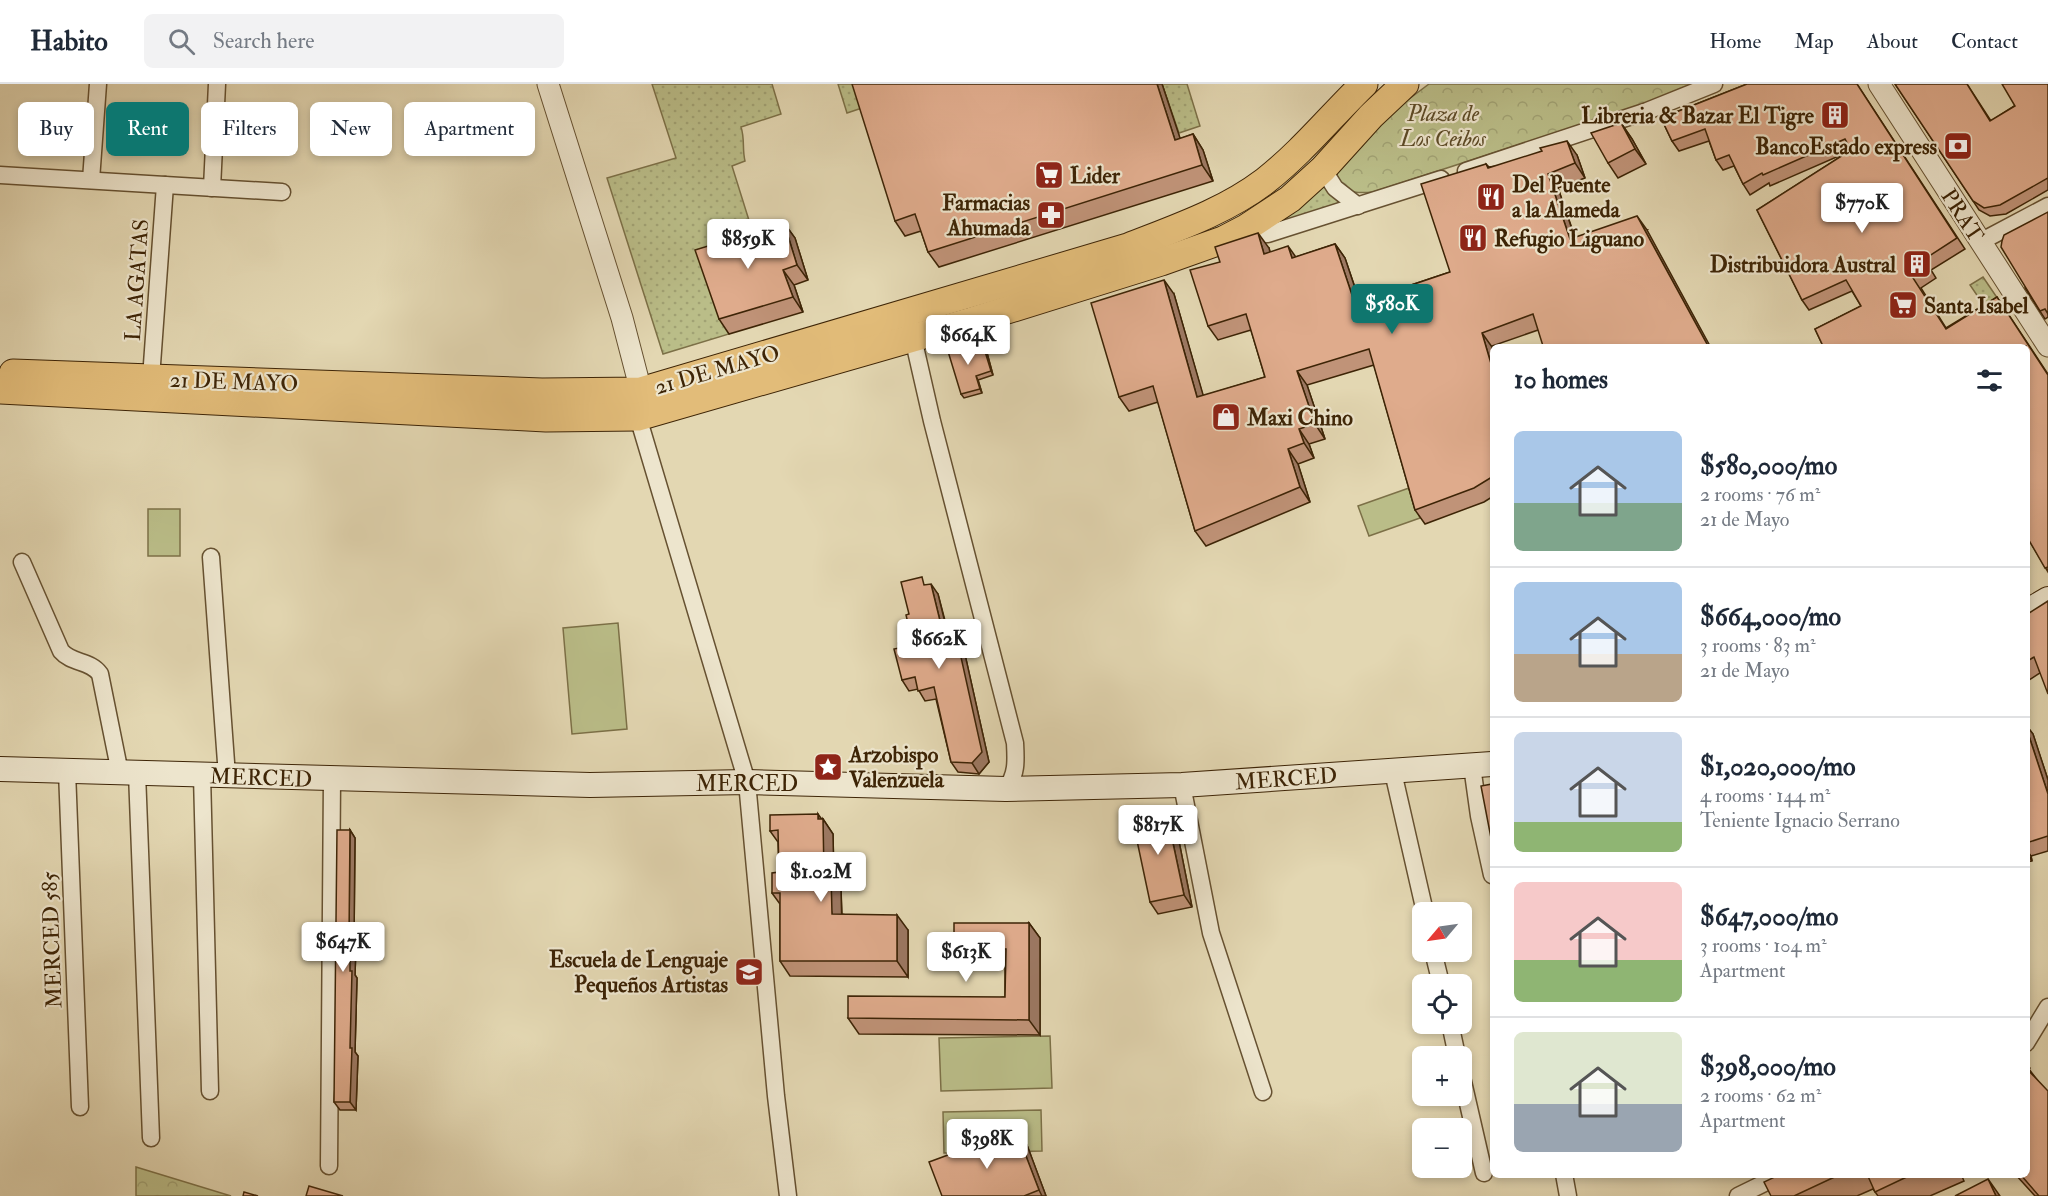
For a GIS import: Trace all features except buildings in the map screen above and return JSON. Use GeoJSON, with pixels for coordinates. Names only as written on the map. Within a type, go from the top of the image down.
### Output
{"type":"FeatureCollection","features":[{"type":"Feature","properties":{"kind":"main road","name":"21 DE MAYO"},"geometry":{"type":"LineString","coordinates":[[910,326],[1204,217],[1242,196],[1273,174],[1311,140],[1364,84]]}},
{"type":"Feature","properties":{"kind":"main road","name":"21 DE MAYO"},"geometry":{"type":"LineString","coordinates":[[0,390],[546,418],[640,404],[910,326],[1161,262],[1234,235],[1290,199],[1323,169],[1371,116],[1405,84]]}},
{"type":"Feature","properties":{"kind":"main road","name":"21 DE MAYO"},"geometry":{"type":"LineString","coordinates":[[0,372],[542,392],[640,404]]}},
{"type":"Feature","properties":{"kind":"main road"},"geometry":{"type":"LineString","coordinates":[[2030,610],[2048,599]]}},
{"type":"Feature","properties":{"kind":"main road","name":"MERCED"},"geometry":{"type":"LineString","coordinates":[[0,769],[590,785],[747,782],[1006,789],[1182,785],[1482,765]]}},
{"type":"Feature","properties":{"kind":"street"},"geometry":{"type":"LineString","coordinates":[[91,180],[98,84]]}},
{"type":"Feature","properties":{"kind":"street"},"geometry":{"type":"LineString","coordinates":[[213,188],[217,84]]}},
{"type":"Feature","properties":{"kind":"street"},"geometry":{"type":"LineString","coordinates":[[548,84],[622,318],[640,404],[747,782],[776,1096],[788,1196]]}},
{"type":"Feature","properties":{"kind":"street","name":"21 DE MAYO"},"geometry":{"type":"LineString","coordinates":[[1234,235],[1268,234],[1533,151],[1647,111],[1714,84]]}},
{"type":"Feature","properties":{"kind":"street","name":"PRAT"},"geometry":{"type":"LineString","coordinates":[[1879,84],[2048,346]]}},
{"type":"Feature","properties":{"kind":"street"},"geometry":{"type":"LineString","coordinates":[[1323,169],[1335,188],[1358,206]]}},
{"type":"Feature","properties":{"kind":"street"},"geometry":{"type":"LineString","coordinates":[[0,175],[282,192]]}},
{"type":"Feature","properties":{"kind":"street","name":"LA AGATAS"},"geometry":{"type":"LineString","coordinates":[[151,378],[165,185]]}},
{"type":"Feature","properties":{"kind":"street"},"geometry":{"type":"LineString","coordinates":[[1980,242],[2048,206]]}},
{"type":"Feature","properties":{"kind":"street"},"geometry":{"type":"LineString","coordinates":[[910,326],[1015,743],[1016,768],[1006,789]]}},
{"type":"Feature","properties":{"kind":"street"},"geometry":{"type":"LineString","coordinates":[[211,557],[227,776]]}},
{"type":"Feature","properties":{"kind":"street"},"geometry":{"type":"LineString","coordinates":[[22,562],[61,651],[70,659],[94,667],[100,674],[128,773],[151,1137]]}},
{"type":"Feature","properties":{"kind":"street"},"geometry":{"type":"LineString","coordinates":[[1482,765],[1479,816],[1490,865]]}},
{"type":"Feature","properties":{"kind":"street","name":"MERCED 585"},"geometry":{"type":"LineString","coordinates":[[67,771],[80,1107]]}},
{"type":"Feature","properties":{"kind":"street"},"geometry":{"type":"LineString","coordinates":[[1393,772],[1423,902]]}},
{"type":"Feature","properties":{"kind":"street"},"geometry":{"type":"LineString","coordinates":[[202,775],[210,1091]]}},
{"type":"Feature","properties":{"kind":"street"},"geometry":{"type":"LineString","coordinates":[[328,1166],[332,779]]}},
{"type":"Feature","properties":{"kind":"street"},"geometry":{"type":"LineString","coordinates":[[1182,785],[1211,933],[1263,1092]]}},
{"type":"Feature","properties":{"kind":"street"},"geometry":{"type":"LineString","coordinates":[[2030,1036],[2048,1006]]}},
{"type":"Feature","properties":{"kind":"street"},"geometry":{"type":"LineString","coordinates":[[1469,1106],[1484,1173]]}},
{"type":"Feature","properties":{"kind":"street"},"geometry":{"type":"LineString","coordinates":[[1565,1178],[1568,1196]]}},
{"type":"Feature","properties":{"kind":"street"},"geometry":{"type":"LineString","coordinates":[[1738,1196],[1775,1178]]}},
{"type":"Feature","properties":{"kind":"green space"},"geometry":{"type":"Polygon","coordinates":[[[652,84],[772,84],[781,114],[741,127],[745,161],[732,166],[752,230],[766,225],[772,244],[729,334],[663,354],[607,178],[676,158],[652,84]]]}},
{"type":"Feature","properties":{"kind":"green space"},"geometry":{"type":"Polygon","coordinates":[[[838,84],[858,84],[865,107],[847,113],[838,84]]]}},
{"type":"Feature","properties":{"kind":"green space"},"geometry":{"type":"Polygon","coordinates":[[[1162,84],[1187,84],[1200,126],[1179,133],[1162,84]]]}},
{"type":"Feature","properties":{"kind":"green space","name":"Plaza de Los Ceibos"},"geometry":{"type":"Polygon","coordinates":[[[1429,84],[1697,84],[1666,97],[1373,192],[1359,193],[1344,188],[1336,171],[1385,117],[1429,84]]]}},
{"type":"Feature","properties":{"kind":"green space"},"geometry":{"type":"Polygon","coordinates":[[[1323,184],[1341,205],[1271,226],[1323,184]]]}},
{"type":"Feature","properties":{"kind":"green space"},"geometry":{"type":"Polygon","coordinates":[[[1983,277],[1998,299],[1985,307],[1970,285],[1983,277]]]}},
{"type":"Feature","properties":{"kind":"green space"},"geometry":{"type":"Polygon","coordinates":[[[1409,488],[1420,518],[1369,536],[1358,506],[1409,488]]]}},
{"type":"Feature","properties":{"kind":"green space"},"geometry":{"type":"Polygon","coordinates":[[[148,509],[180,509],[180,556],[148,556],[148,509]]]}},
{"type":"Feature","properties":{"kind":"green space"},"geometry":{"type":"Polygon","coordinates":[[[618,623],[627,729],[572,734],[563,628],[618,623]]]}},
{"type":"Feature","properties":{"kind":"green space"},"geometry":{"type":"Polygon","coordinates":[[[1050,1036],[1052,1088],[941,1091],[939,1038],[1050,1036]]]}},
{"type":"Feature","properties":{"kind":"green space"},"geometry":{"type":"Polygon","coordinates":[[[1041,1110],[1042,1151],[944,1153],[943,1112],[1041,1110]]]}},
{"type":"Feature","properties":{"kind":"green space"},"geometry":{"type":"Polygon","coordinates":[[[136,1167],[231,1196],[136,1196],[136,1167]]]}},
{"type":"Feature","properties":{"kind":"place","name":"Libreria & Bazar El Tigre"},"geometry":{"type":"Point","coordinates":[1835,115]}},
{"type":"Feature","properties":{"kind":"place","name":"BancoEstado express"},"geometry":{"type":"Point","coordinates":[1958,146]}},
{"type":"Feature","properties":{"kind":"place","name":"Lider"},"geometry":{"type":"Point","coordinates":[1049,175]}},
{"type":"Feature","properties":{"kind":"place","name":"Del Puente a la Alameda"},"geometry":{"type":"Point","coordinates":[1491,197]}},
{"type":"Feature","properties":{"kind":"place","name":"Farmacias Ahumada"},"geometry":{"type":"Point","coordinates":[1051,215]}},
{"type":"Feature","properties":{"kind":"place","name":"Refugio Liguano"},"geometry":{"type":"Point","coordinates":[1473,238]}},
{"type":"Feature","properties":{"kind":"place","name":"Distribuidora Austral"},"geometry":{"type":"Point","coordinates":[1917,264]}},
{"type":"Feature","properties":{"kind":"place","name":"Santa Isabel"},"geometry":{"type":"Point","coordinates":[1903,305]}},
{"type":"Feature","properties":{"kind":"place","name":"Maxi Chino"},"geometry":{"type":"Point","coordinates":[1226,417]}},
{"type":"Feature","properties":{"kind":"place","name":"Arzobispo Valenzuela"},"geometry":{"type":"Point","coordinates":[828,767]}},
{"type":"Feature","properties":{"kind":"place","name":"Escuela de Lenguaje Pequeños Artistas"},"geometry":{"type":"Point","coordinates":[749,972]}}]}
